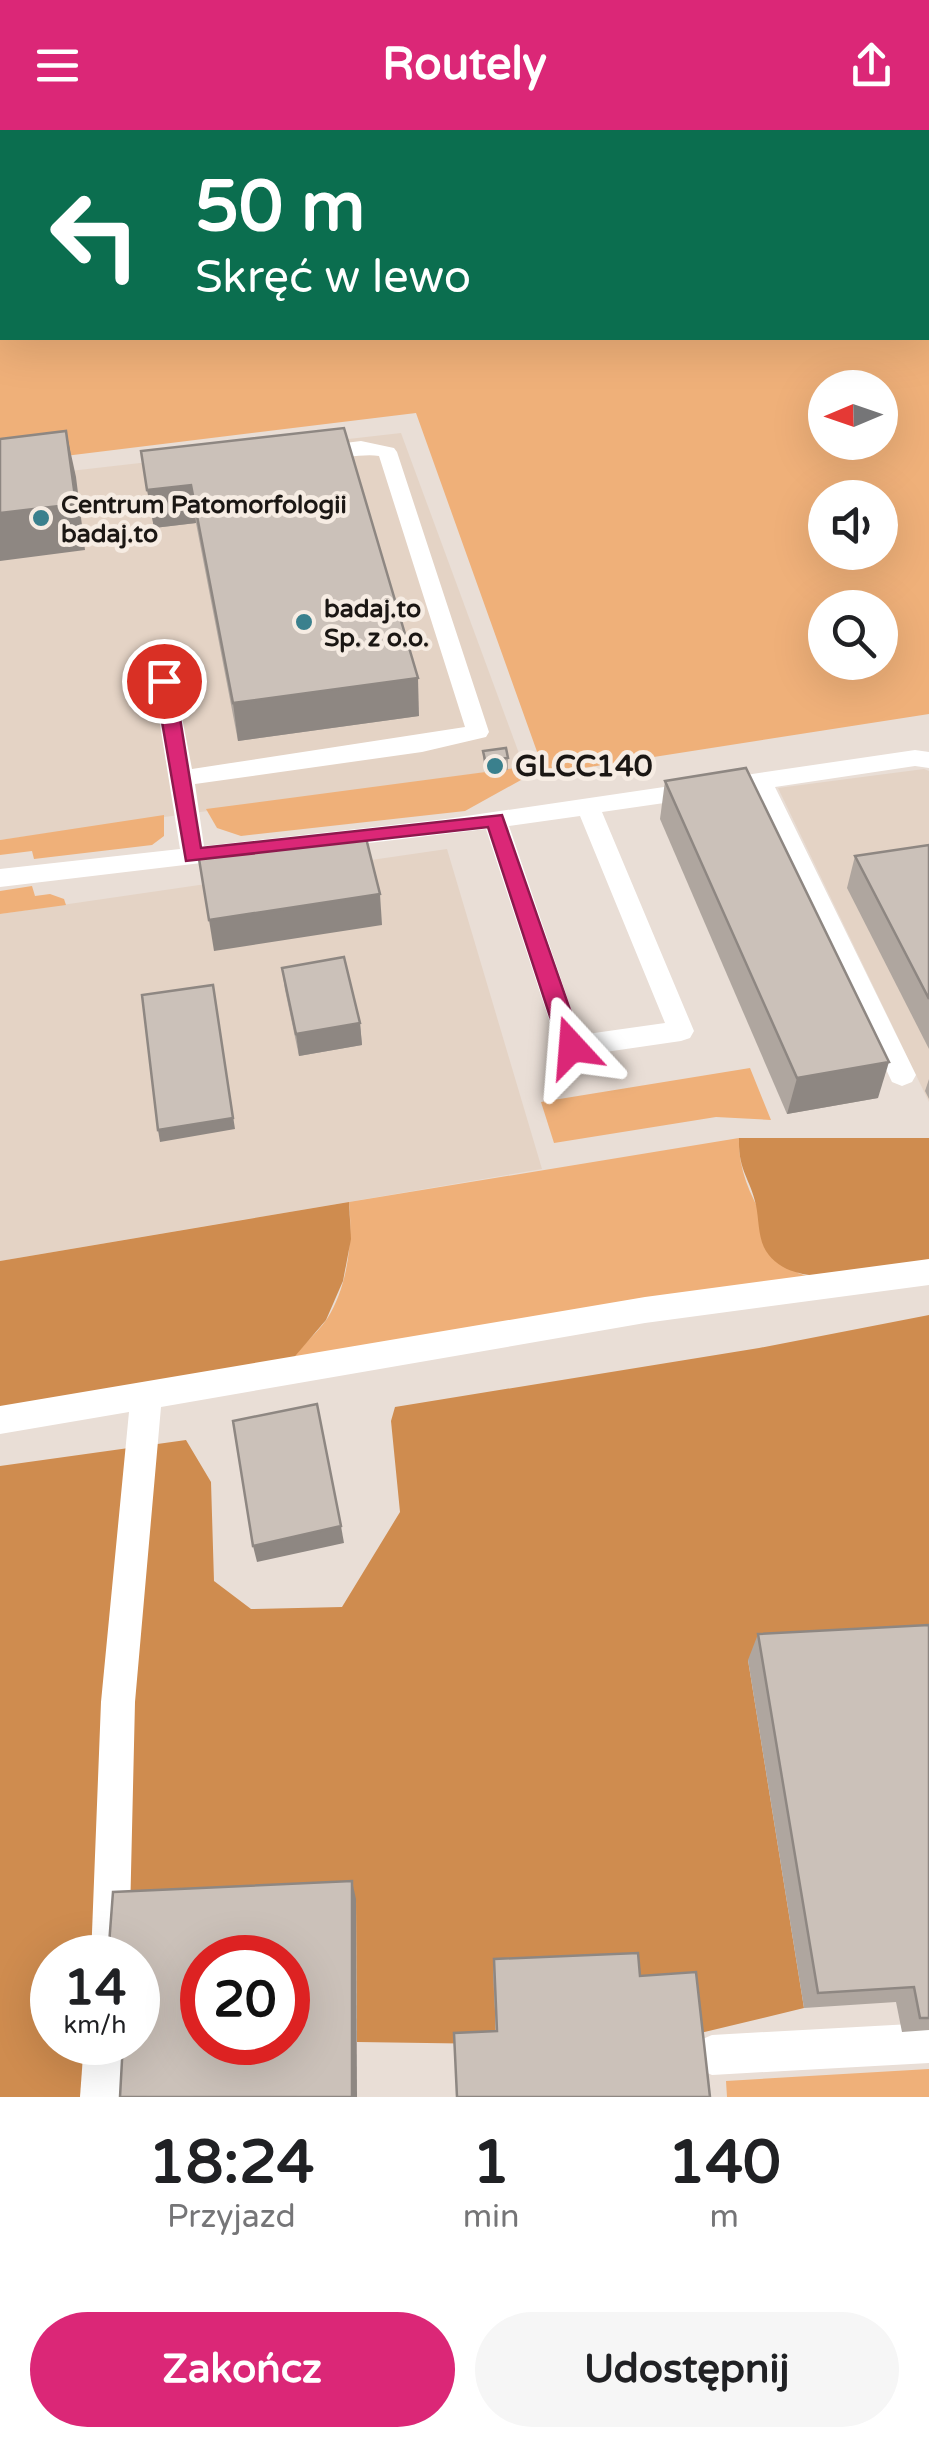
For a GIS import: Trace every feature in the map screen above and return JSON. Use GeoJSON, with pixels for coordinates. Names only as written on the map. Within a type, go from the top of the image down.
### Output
{"type":"FeatureCollection","features":[{"type":"Feature","properties":{"kind":"lane"},"geometry":{"type":"LineString","coordinates":[[182,778],[422,744],[478,732],[387,452],[360,447],[287,456]]}},
{"type":"Feature","properties":{"kind":"lane"},"geometry":{"type":"LineString","coordinates":[[164,681],[193,856]]}},
{"type":"Feature","properties":{"kind":"lane"},"geometry":{"type":"LineString","coordinates":[[0,878],[495,820],[915,758],[929,760]]}},
{"type":"Feature","properties":{"kind":"lane"},"geometry":{"type":"LineString","coordinates":[[761,781],[902,1074]]}},
{"type":"Feature","properties":{"kind":"lane"},"geometry":{"type":"LineString","coordinates":[[495,820],[572,1047],[682,1031],[588,806]]}},
{"type":"Feature","properties":{"kind":"lane"},"geometry":{"type":"LineString","coordinates":[[0,1420],[645,1310],[929,1272]]}},
{"type":"Feature","properties":{"kind":"lane"},"geometry":{"type":"LineString","coordinates":[[111,1935],[118,1702],[146,1397]]}},
{"type":"Feature","properties":{"kind":"lane"},"geometry":{"type":"LineString","coordinates":[[712,2055],[929,2044]]}},
{"type":"Feature","properties":{"kind":"lane"},"geometry":{"type":"LineString","coordinates":[[100,2097],[102,2065]]}},
{"type":"Feature","properties":{"kind":"shaded area"},"geometry":{"type":"Polygon","coordinates":[[[0,340],[929,340],[929,714],[545,774],[416,413],[0,464],[0,340]]]}},
{"type":"Feature","properties":{"kind":"shaded area"},"geometry":{"type":"Polygon","coordinates":[[[401,433],[524,767],[0,840],[0,479],[401,433]]]}},
{"type":"Feature","properties":{"kind":"shaded area"},"geometry":{"type":"Polygon","coordinates":[[[524,767],[521,780],[465,811],[241,836],[217,828],[206,809],[524,767]]]}},
{"type":"Feature","properties":{"kind":"shaded area"},"geometry":{"type":"Polygon","coordinates":[[[929,771],[929,1102],[778,788],[929,771]]]}},
{"type":"Feature","properties":{"kind":"shaded area"},"geometry":{"type":"Polygon","coordinates":[[[164,815],[164,836],[152,845],[34,859],[32,851],[0,855],[0,840],[164,815]]]}},
{"type":"Feature","properties":{"kind":"shaded area"},"geometry":{"type":"Polygon","coordinates":[[[447,849],[542,1169],[0,1261],[0,914],[447,849]]]}},
{"type":"Feature","properties":{"kind":"shaded area"},"geometry":{"type":"Polygon","coordinates":[[[32,886],[35,896],[50,894],[64,899],[66,905],[0,914],[0,891],[32,886]]]}},
{"type":"Feature","properties":{"kind":"shaded area"},"geometry":{"type":"Polygon","coordinates":[[[750,1068],[771,1120],[716,1117],[554,1143],[541,1102],[750,1068]]]}},
{"type":"Feature","properties":{"kind":"shaded area"},"geometry":{"type":"Polygon","coordinates":[[[739,1138],[744,1174],[758,1209],[798,1273],[813,1278],[290,1362],[327,1319],[340,1292],[349,1247],[349,1202],[739,1138]]]}},
{"type":"Feature","properties":{"kind":"shaded area"},"geometry":{"type":"Polygon","coordinates":[[[739,1138],[929,1138],[929,1262],[842,1276],[797,1273],[779,1265],[761,1240],[756,1205],[740,1159],[739,1138]]]}},
{"type":"Feature","properties":{"kind":"shaded area"},"geometry":{"type":"Polygon","coordinates":[[[349,1202],[351,1239],[343,1281],[326,1320],[290,1362],[0,1410],[0,1261],[349,1202]]]}},
{"type":"Feature","properties":{"kind":"shaded area"},"geometry":{"type":"Polygon","coordinates":[[[929,1315],[929,1650],[748,1660],[804,2008],[692,2035],[494,1975],[496,2044],[357,2042],[356,1900],[213,1935],[180,1935],[180,1943],[160,1948],[160,1935],[30,1935],[30,2065],[136,2065],[134,2097],[0,2097],[0,1466],[186,1440],[211,1482],[214,1581],[251,1609],[342,1607],[400,1512],[391,1421],[395,1407],[759,1348],[929,1315]]]}},
{"type":"Feature","properties":{"kind":"shaded area"},"geometry":{"type":"Polygon","coordinates":[[[929,2069],[929,2097],[727,2097],[726,2081],[929,2069]]]}},
{"type":"Feature","properties":{"kind":"building","name":"badaj.to Sp. z o.o."},"geometry":{"type":"Polygon","coordinates":[[[344,428],[418,678],[233,703],[191,485],[147,490],[141,451],[344,428]]]}},
{"type":"Feature","properties":{"kind":"building"},"geometry":{"type":"Polygon","coordinates":[[[66,431],[76,504],[0,513],[0,439],[66,431]]]}},
{"type":"Feature","properties":{"kind":"building"},"geometry":{"type":"Polygon","coordinates":[[[506,748],[508,758],[485,760],[483,751],[506,748]]]}},
{"type":"Feature","properties":{"kind":"building"},"geometry":{"type":"Polygon","coordinates":[[[746,768],[889,1062],[797,1078],[665,781],[746,768]]]}},
{"type":"Feature","properties":{"kind":"building"},"geometry":{"type":"Polygon","coordinates":[[[365,834],[380,894],[209,920],[199,859],[365,834]]]}},
{"type":"Feature","properties":{"kind":"building"},"geometry":{"type":"Polygon","coordinates":[[[929,845],[929,999],[855,856],[929,845]]]}},
{"type":"Feature","properties":{"kind":"building"},"geometry":{"type":"Polygon","coordinates":[[[344,957],[360,1023],[296,1034],[282,968],[344,957]]]}},
{"type":"Feature","properties":{"kind":"building"},"geometry":{"type":"Polygon","coordinates":[[[213,985],[233,1118],[158,1130],[142,995],[213,985]]]}},
{"type":"Feature","properties":{"kind":"building"},"geometry":{"type":"Polygon","coordinates":[[[317,1404],[341,1526],[253,1546],[233,1421],[317,1404]]]}},
{"type":"Feature","properties":{"kind":"building"},"geometry":{"type":"Polygon","coordinates":[[[929,1625],[929,2018],[920,2018],[914,1987],[818,1993],[758,1634],[929,1625]]]}},
{"type":"Feature","properties":{"kind":"building"},"geometry":{"type":"Polygon","coordinates":[[[352,1881],[352,2097],[120,2097],[122,2065],[160,2065],[160,1935],[110,1935],[113,1892],[352,1881]]]}},
{"type":"Feature","properties":{"kind":"building"},"geometry":{"type":"Polygon","coordinates":[[[638,1953],[640,1976],[696,1972],[710,2097],[457,2097],[454,2033],[497,2031],[494,1959],[638,1953]]]}},
{"type":"Feature","properties":{"kind":"place","name":"Centrum Patomorfologii badaj.to"},"geometry":{"type":"Point","coordinates":[41,518]}},
{"type":"Feature","properties":{"kind":"place","name":"badaj.to Sp. z o.o."},"geometry":{"type":"Point","coordinates":[304,622]}},
{"type":"Feature","properties":{"kind":"place","name":"GLCC140"},"geometry":{"type":"Point","coordinates":[495,766]}},
{"type":"Feature","properties":{"kind":"route"},"geometry":{"type":"LineString","coordinates":[[164,681],[193,856],[495,820],[572,1047]]}}]}
